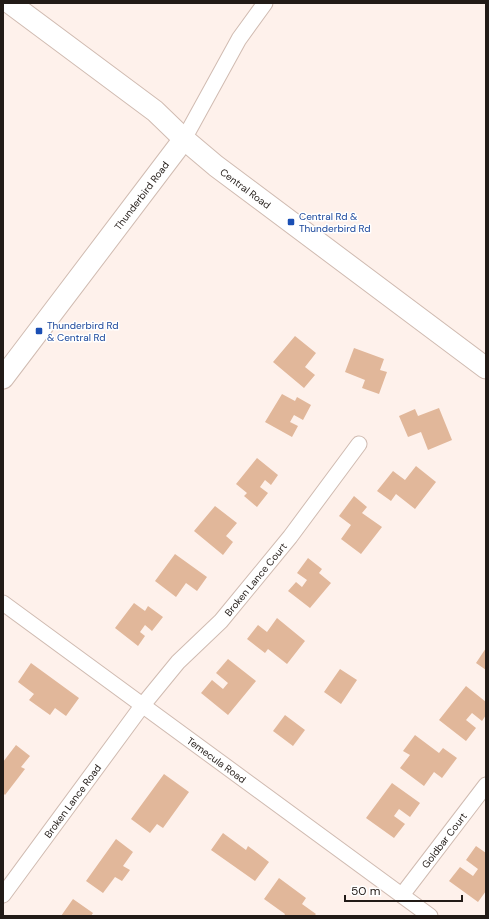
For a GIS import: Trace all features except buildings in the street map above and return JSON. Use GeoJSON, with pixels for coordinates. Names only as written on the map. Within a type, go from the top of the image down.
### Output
{"type":"FeatureCollection","features":[{"type":"Feature","properties":{"kind":"street","name":"Central Road"},"geometry":{"type":"LineString","coordinates":[[10,3],[155,111],[184,139],[222,170],[486,368]]}},
{"type":"Feature","properties":{"kind":"street","name":"Thunderbird Road"},"geometry":{"type":"LineString","coordinates":[[3,378],[184,139],[239,39],[265,3]]}},
{"type":"Feature","properties":{"kind":"street","name":"Broken Lance Court"},"geometry":{"type":"LineString","coordinates":[[142,706],[178,662],[221,621],[290,537],[359,444]]}},
{"type":"Feature","properties":{"kind":"street","name":"Temecula Road"},"geometry":{"type":"LineString","coordinates":[[3,603],[430,916]]}},
{"type":"Feature","properties":{"kind":"street","name":"Broken Lance Road"},"geometry":{"type":"LineString","coordinates":[[3,895],[142,706]]}},
{"type":"Feature","properties":{"kind":"street","name":"Goldbar Court"},"geometry":{"type":"LineString","coordinates":[[402,895],[486,785]]}},
{"type":"Feature","properties":{"kind":"place","name":"Central Rd & Thunderbird Rd"},"geometry":{"type":"Point","coordinates":[291,222]}},
{"type":"Feature","properties":{"kind":"place","name":"Thunderbird Rd & Central Rd"},"geometry":{"type":"Point","coordinates":[39,331]}}]}
